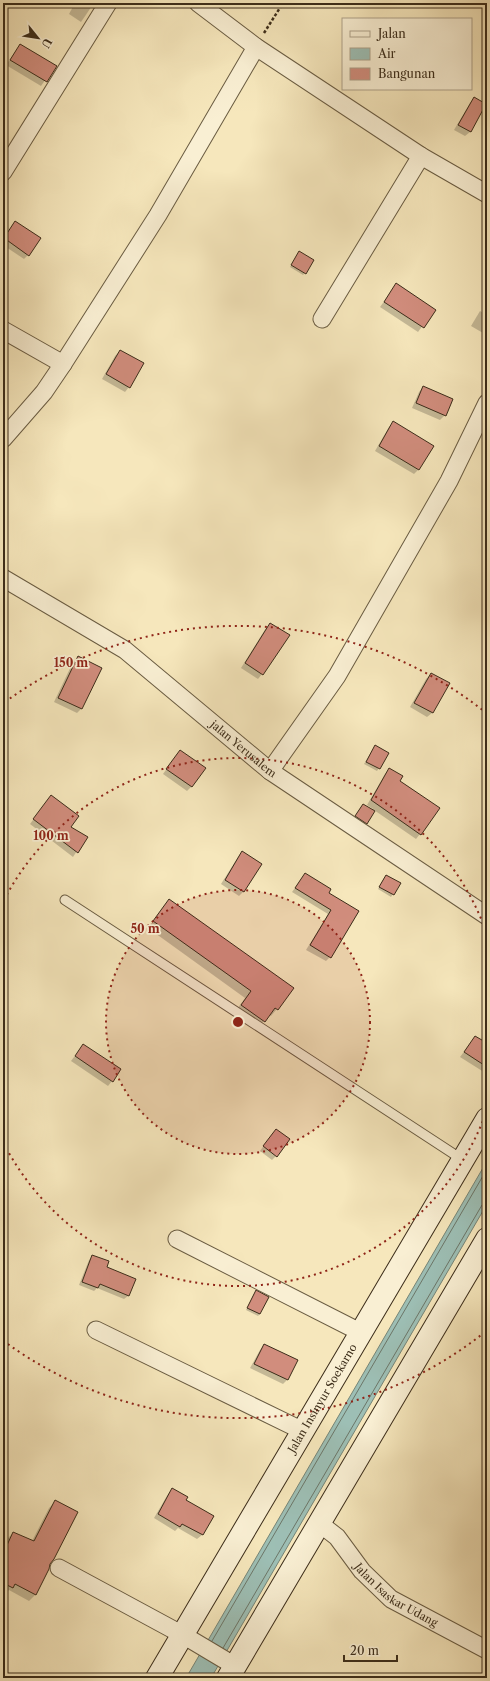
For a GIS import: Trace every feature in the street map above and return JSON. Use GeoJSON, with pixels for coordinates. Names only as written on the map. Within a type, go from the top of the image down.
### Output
{"type":"FeatureCollection","features":[{"type":"Feature","properties":{"kind":"street"},"geometry":{"type":"LineString","coordinates":[[3,172],[108,3]]}},
{"type":"Feature","properties":{"kind":"street"},"geometry":{"type":"LineString","coordinates":[[198,3],[256,47],[421,156],[487,194]]}},
{"type":"Feature","properties":{"kind":"street"},"geometry":{"type":"LineString","coordinates":[[3,439],[44,392],[63,364],[158,215],[256,47]]}},
{"type":"Feature","properties":{"kind":"street"},"geometry":{"type":"LineString","coordinates":[[322,319],[421,156]]}},
{"type":"Feature","properties":{"kind":"street"},"geometry":{"type":"LineString","coordinates":[[3,330],[63,364]]}},
{"type":"Feature","properties":{"kind":"street"},"geometry":{"type":"LineString","coordinates":[[270,771],[337,676],[449,481],[487,403]]}},
{"type":"Feature","properties":{"kind":"street","name":"jalan Yerusalem"},"geometry":{"type":"LineString","coordinates":[[3,578],[124,650],[270,771],[487,916]]}},
{"type":"Feature","properties":{"kind":"street","name":"Jalan Insinyur Soekarno"},"geometry":{"type":"LineString","coordinates":[[157,1678],[487,1119]]}},
{"type":"Feature","properties":{"kind":"street"},"geometry":{"type":"LineString","coordinates":[[177,1239],[360,1332]]}},
{"type":"Feature","properties":{"kind":"street"},"geometry":{"type":"LineString","coordinates":[[59,1568],[204,1647],[228,1667],[319,1523],[487,1239]]}},
{"type":"Feature","properties":{"kind":"street"},"geometry":{"type":"LineString","coordinates":[[96,1330],[302,1431]]}},
{"type":"Feature","properties":{"kind":"street","name":"Jalan Isaskar Udang"},"geometry":{"type":"LineString","coordinates":[[319,1523],[337,1537],[362,1570],[391,1599],[487,1650]]}},
{"type":"Feature","properties":{"kind":"lane"},"geometry":{"type":"LineString","coordinates":[[65,900],[463,1160]]}},
{"type":"Feature","properties":{"kind":"path"},"geometry":{"type":"LineString","coordinates":[[256,47],[283,3]]}},
{"type":"Feature","properties":{"kind":"water"},"geometry":{"type":"Polygon","coordinates":[[[487,1161],[487,1204],[211,1678],[186,1678],[487,1161]]]}},
{"type":"Feature","properties":{"kind":"building"},"geometry":{"type":"Polygon","coordinates":[[[20,44],[57,66],[47,82],[10,60],[20,44]]]}},
{"type":"Feature","properties":{"kind":"building"},"geometry":{"type":"Polygon","coordinates":[[[474,97],[486,104],[471,132],[458,125],[474,97]]]}},
{"type":"Feature","properties":{"kind":"building"},"geometry":{"type":"Polygon","coordinates":[[[15,221],[41,238],[29,256],[4,238],[15,221]]]}},
{"type":"Feature","properties":{"kind":"building"},"geometry":{"type":"Polygon","coordinates":[[[299,251],[314,260],[306,274],[291,265],[299,251]]]}},
{"type":"Feature","properties":{"kind":"building"},"geometry":{"type":"Polygon","coordinates":[[[396,283],[436,310],[424,328],[384,302],[396,283]]]}},
{"type":"Feature","properties":{"kind":"building"},"geometry":{"type":"Polygon","coordinates":[[[120,350],[144,363],[130,388],[106,374],[120,350]]]}},
{"type":"Feature","properties":{"kind":"building"},"geometry":{"type":"Polygon","coordinates":[[[423,386],[453,399],[446,416],[416,403],[423,386]]]}},
{"type":"Feature","properties":{"kind":"building"},"geometry":{"type":"Polygon","coordinates":[[[393,421],[434,446],[419,470],[379,446],[393,421]]]}},
{"type":"Feature","properties":{"kind":"building"},"geometry":{"type":"Polygon","coordinates":[[[270,623],[290,635],[263,675],[245,663],[270,623]]]}},
{"type":"Feature","properties":{"kind":"building"},"geometry":{"type":"Polygon","coordinates":[[[78,656],[102,668],[82,709],[58,698],[78,656]]]}},
{"type":"Feature","properties":{"kind":"building"},"geometry":{"type":"Polygon","coordinates":[[[431,673],[450,683],[433,713],[414,703],[431,673]]]}},
{"type":"Feature","properties":{"kind":"building"},"geometry":{"type":"Polygon","coordinates":[[[375,745],[389,753],[380,769],[366,762],[375,745]]]}},
{"type":"Feature","properties":{"kind":"building"},"geometry":{"type":"Polygon","coordinates":[[[180,750],[206,768],[192,787],[166,769],[180,750]]]}},
{"type":"Feature","properties":{"kind":"building"},"geometry":{"type":"Polygon","coordinates":[[[389,768],[403,776],[400,781],[440,808],[421,835],[371,800],[389,768]]]}},
{"type":"Feature","properties":{"kind":"building"},"geometry":{"type":"Polygon","coordinates":[[[51,795],[79,816],[71,827],[88,837],[78,853],[33,819],[51,795]]]}},
{"type":"Feature","properties":{"kind":"building"},"geometry":{"type":"Polygon","coordinates":[[[363,804],[375,811],[367,824],[355,816],[363,804]]]}},
{"type":"Feature","properties":{"kind":"building"},"geometry":{"type":"Polygon","coordinates":[[[242,851],[262,864],[244,892],[225,880],[242,851]]]}},
{"type":"Feature","properties":{"kind":"building"},"geometry":{"type":"Polygon","coordinates":[[[305,873],[331,889],[329,893],[359,911],[331,958],[310,945],[331,910],[295,888],[305,873]]]}},
{"type":"Feature","properties":{"kind":"building"},"geometry":{"type":"Polygon","coordinates":[[[386,875],[401,883],[394,895],[379,887],[386,875]]]}},
{"type":"Feature","properties":{"kind":"building"},"geometry":{"type":"Polygon","coordinates":[[[169,899],[294,988],[278,1010],[275,1008],[265,1022],[241,1005],[251,991],[153,921],[169,899]]]}},
{"type":"Feature","properties":{"kind":"building"},"geometry":{"type":"Polygon","coordinates":[[[475,1036],[487,1043],[487,1067],[464,1052],[475,1036]]]}},
{"type":"Feature","properties":{"kind":"building"},"geometry":{"type":"Polygon","coordinates":[[[83,1044],[121,1069],[113,1082],[75,1056],[83,1044]]]}},
{"type":"Feature","properties":{"kind":"building"},"geometry":{"type":"Polygon","coordinates":[[[276,1129],[290,1139],[277,1157],[263,1146],[276,1129]]]}},
{"type":"Feature","properties":{"kind":"building"},"geometry":{"type":"Polygon","coordinates":[[[92,1255],[109,1261],[107,1267],[136,1279],[129,1296],[100,1284],[98,1288],[82,1282],[92,1255]]]}},
{"type":"Feature","properties":{"kind":"building"},"geometry":{"type":"Polygon","coordinates":[[[256,1290],[269,1297],[260,1314],[247,1308],[256,1290]]]}},
{"type":"Feature","properties":{"kind":"building"},"geometry":{"type":"Polygon","coordinates":[[[264,1344],[298,1360],[288,1380],[254,1364],[264,1344]]]}},
{"type":"Feature","properties":{"kind":"building"},"geometry":{"type":"Polygon","coordinates":[[[172,1488],[188,1497],[186,1500],[214,1516],[203,1535],[182,1524],[180,1527],[158,1514],[172,1488]]]}},
{"type":"Feature","properties":{"kind":"building"},"geometry":{"type":"Polygon","coordinates":[[[55,1500],[78,1512],[50,1564],[36,1595],[15,1584],[13,1588],[3,1583],[3,1554],[13,1532],[34,1541],[55,1500]]]}}]}
